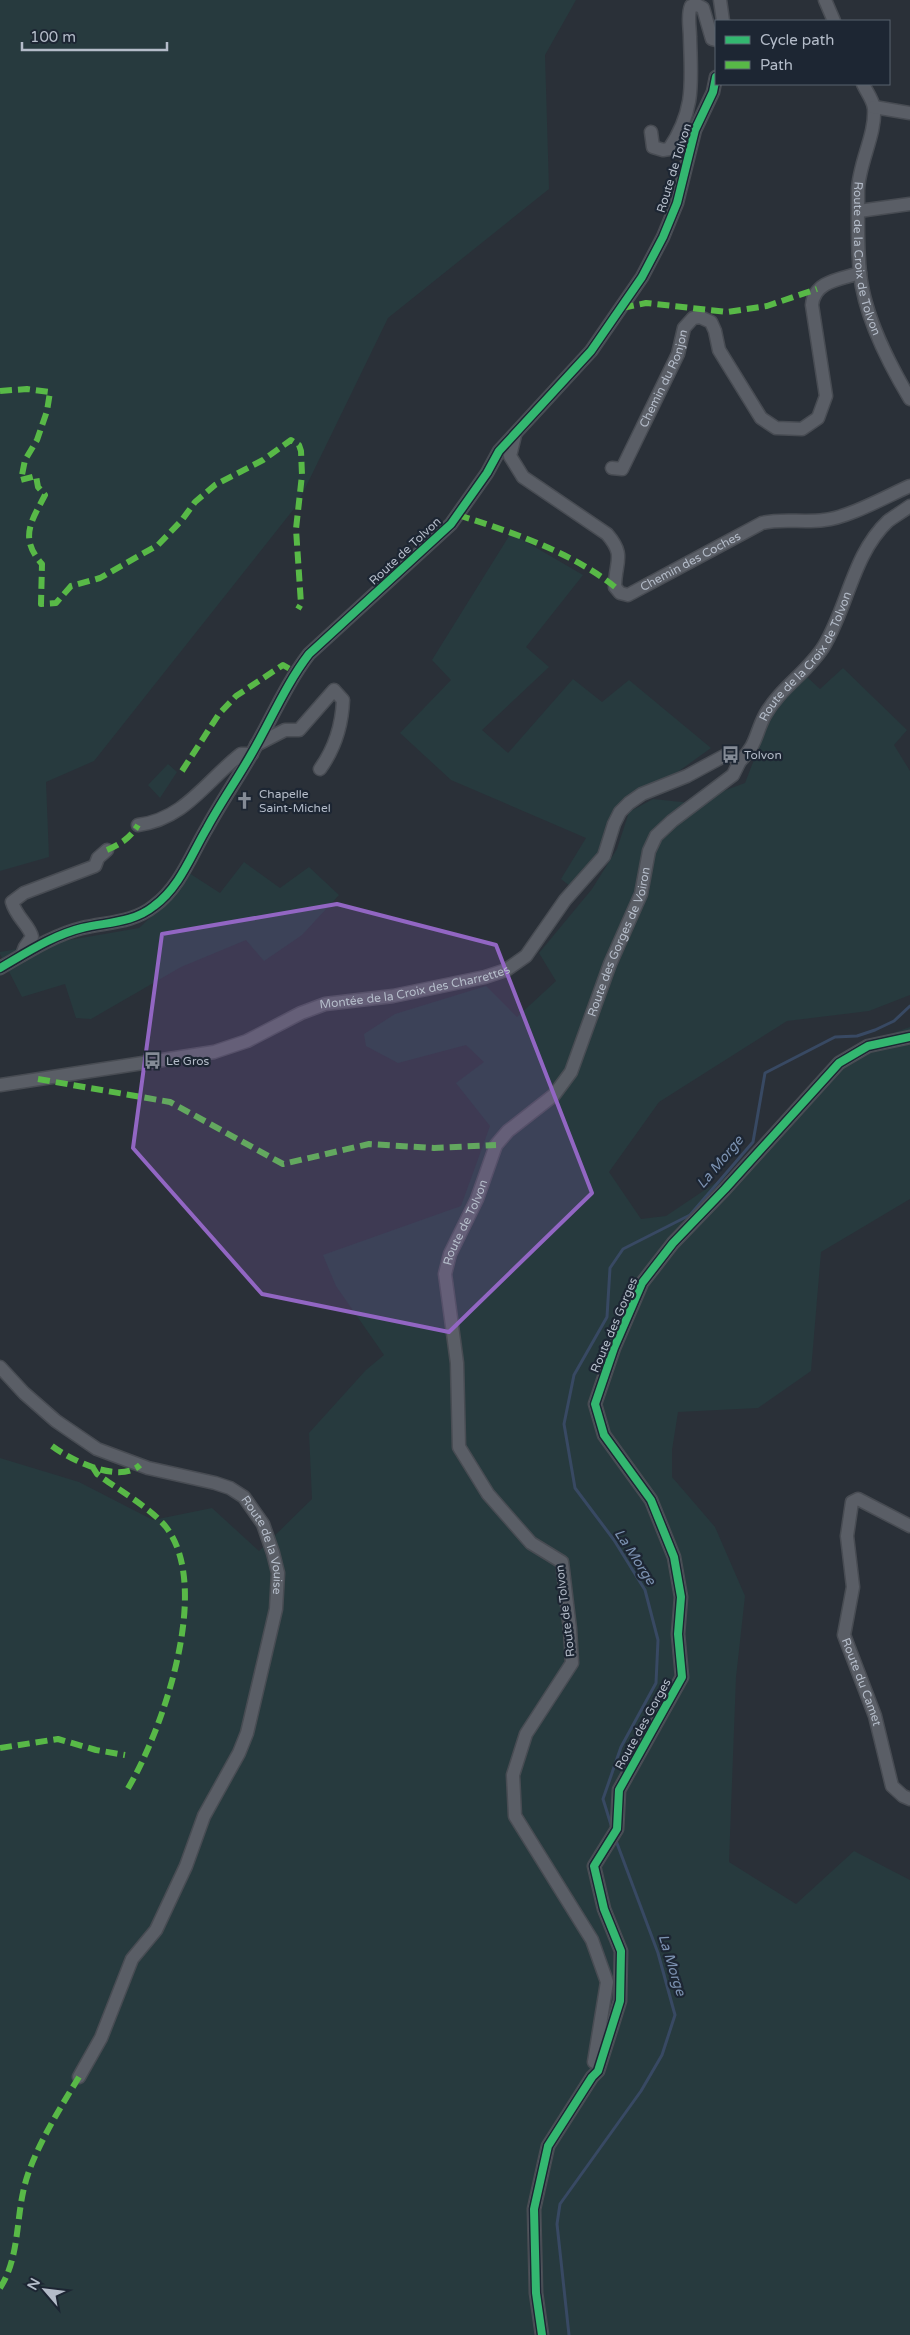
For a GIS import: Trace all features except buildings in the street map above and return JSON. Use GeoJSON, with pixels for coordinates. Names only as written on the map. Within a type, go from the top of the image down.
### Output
{"type":"FeatureCollection","features":[{"type":"Feature","properties":{"kind":"street"},"geometry":{"type":"LineString","coordinates":[[720,0],[722,20]]}},
{"type":"Feature","properties":{"kind":"street"},"geometry":{"type":"LineString","coordinates":[[824,0],[834,20]]}},
{"type":"Feature","properties":{"kind":"street"},"geometry":{"type":"LineString","coordinates":[[651,132],[653,147],[663,150],[669,149],[687,112],[693,78],[690,38],[691,6],[698,5],[703,8],[708,31],[712,39],[715,40]]}},
{"type":"Feature","properties":{"kind":"street","name":"Route de Tolvon"},"geometry":{"type":"LineString","coordinates":[[0,957],[9,954],[22,955],[81,928],[123,921],[140,916],[155,906],[176,884],[208,826],[254,750],[295,672],[309,654],[451,524],[499,451],[581,363],[642,276],[664,237],[676,203],[695,130],[713,92],[715,82]]}},
{"type":"Feature","properties":{"kind":"street"},"geometry":{"type":"LineString","coordinates":[[863,85],[874,107],[910,113]]}},
{"type":"Feature","properties":{"kind":"street","name":"Route de la Croix de Tolvon"},"geometry":{"type":"LineString","coordinates":[[874,107],[872,128],[861,167],[858,188],[860,273],[865,297],[882,343],[910,400]]}},
{"type":"Feature","properties":{"kind":"street"},"geometry":{"type":"LineString","coordinates":[[859,211],[910,204]]}},
{"type":"Feature","properties":{"kind":"street","name":"Chemin du Ronjon"},"geometry":{"type":"LineString","coordinates":[[612,468],[622,469],[678,354],[684,328],[693,318],[700,317],[710,322],[715,331],[719,350],[761,418],[776,428],[802,428],[818,418],[826,396],[812,305],[813,296],[817,289],[829,282],[860,273]]}},
{"type":"Feature","properties":{"kind":"street","name":"Chemin des Coches"},"geometry":{"type":"LineString","coordinates":[[517,430],[510,456],[523,477],[607,534],[617,546],[619,561],[615,586],[620,593],[628,595],[762,523],[774,520],[825,520],[838,517],[910,486]]}},
{"type":"Feature","properties":{"kind":"street","name":"Route de la Croix de Tolvon"},"geometry":{"type":"LineString","coordinates":[[740,761],[751,750],[765,715],[777,697],[812,661],[824,645],[858,566],[871,544],[888,522],[910,506]]}},
{"type":"Feature","properties":{"kind":"street"},"geometry":{"type":"LineString","coordinates":[[138,825],[156,823],[171,815],[193,799],[241,754],[254,750],[285,730],[299,730],[334,690],[343,700],[340,729],[332,752],[320,769]]}},
{"type":"Feature","properties":{"kind":"street","name":"Montée de la Croix des Charrettes"},"geometry":{"type":"LineString","coordinates":[[0,1085],[214,1052],[247,1041],[301,1013],[324,1004],[393,996],[485,977],[506,970],[526,956],[564,900],[604,856],[614,824],[620,812],[629,803],[642,794],[687,776],[724,756],[730,755],[740,761]]}},
{"type":"Feature","properties":{"kind":"street","name":"Route des Gorges de Voiron"},"geometry":{"type":"LineString","coordinates":[[508,1131],[554,1095],[571,1072],[610,964],[641,894],[649,851],[656,836],[672,821],[733,775],[740,761]]}},
{"type":"Feature","properties":{"kind":"street"},"geometry":{"type":"LineString","coordinates":[[0,968],[22,955],[24,947],[32,937],[31,930],[22,923],[12,902],[24,893],[95,866],[98,858],[107,850]]}},
{"type":"Feature","properties":{"kind":"street","name":"Route des Gorges"},"geometry":{"type":"LineString","coordinates":[[542,2335],[536,2293],[534,2209],[548,2146],[592,2077],[598,2071],[620,2001],[621,1951],[604,1909],[594,1866],[617,1829],[619,1790],[682,1677],[678,1634],[681,1597],[674,1557],[651,1500],[604,1435],[595,1404],[614,1348],[642,1282],[673,1242],[725,1189],[839,1063],[868,1046],[910,1037]]}},
{"type":"Feature","properties":{"kind":"street","name":"Route de Tolvon"},"geometry":{"type":"LineString","coordinates":[[508,1131],[496,1145],[477,1199],[450,1254],[444,1274],[457,1363],[459,1447],[488,1494],[531,1543],[562,1562],[572,1663],[526,1734],[513,1775],[515,1816],[592,1940],[607,1982],[592,2077]]}},
{"type":"Feature","properties":{"kind":"street","name":"Route de la Vouise"},"geometry":{"type":"LineString","coordinates":[[0,1367],[24,1393],[56,1421],[97,1448],[140,1465],[215,1482],[230,1488],[244,1497],[263,1524],[278,1573],[277,1600],[246,1733],[239,1753],[204,1816],[186,1866],[156,1930],[132,1959],[105,2030],[79,2077]]}},
{"type":"Feature","properties":{"kind":"street","name":"Route du Camet"},"geometry":{"type":"LineString","coordinates":[[910,1526],[858,1499],[852,1502],[847,1536],[852,1587],[844,1635],[875,1716],[892,1786],[903,1796],[910,1799]]}},
{"type":"Feature","properties":{"kind":"highlighted area"},"geometry":{"type":"Polygon","coordinates":[[[337,904],[496,945],[592,1193],[449,1332],[262,1294],[133,1148],[162,934],[337,904]]]}},
{"type":"Feature","properties":{"kind":"green space"},"geometry":{"type":"Polygon","coordinates":[[[0,0],[576,0],[545,55],[549,189],[388,318],[297,505],[94,761],[46,782],[49,857],[0,871],[0,0]]]}},
{"type":"Feature","properties":{"kind":"green space"},"geometry":{"type":"Polygon","coordinates":[[[511,533],[583,575],[526,647],[549,667],[482,730],[508,753],[573,679],[602,702],[629,680],[711,748],[679,771],[622,800],[599,854],[570,886],[561,879],[586,838],[451,780],[400,733],[451,680],[432,660],[511,533]]]}},
{"type":"Feature","properties":{"kind":"green space"},"geometry":{"type":"Polygon","coordinates":[[[843,668],[907,730],[894,745],[910,771],[910,995],[869,1011],[787,1021],[659,1102],[609,1172],[641,1219],[666,1216],[739,1167],[820,1073],[893,1033],[910,1027],[910,1199],[821,1252],[811,1371],[758,1408],[678,1412],[672,1450],[672,1477],[715,1527],[745,1596],[736,1677],[729,1862],[796,1904],[854,1851],[910,1880],[910,2335],[0,2335],[0,1458],[79,1482],[153,1520],[212,1508],[259,1551],[312,1499],[309,1433],[366,1370],[384,1355],[336,1286],[323,1255],[461,1206],[490,1126],[456,1083],[484,1062],[466,1045],[398,1063],[366,1046],[364,1034],[395,1014],[486,986],[517,1017],[556,981],[539,953],[592,889],[617,849],[629,812],[653,799],[691,803],[745,783],[774,708],[807,677],[820,689],[843,668]]]}},
{"type":"Feature","properties":{"kind":"green space"},"geometry":{"type":"Polygon","coordinates":[[[168,764],[177,772],[160,798],[148,785],[168,764]]]}},
{"type":"Feature","properties":{"kind":"green space"},"geometry":{"type":"Polygon","coordinates":[[[244,862],[280,888],[309,867],[339,895],[302,935],[264,961],[246,940],[181,967],[91,1019],[76,1018],[65,984],[22,997],[0,954],[0,952],[139,928],[169,900],[189,873],[220,893],[244,862]]]}},
{"type":"Feature","properties":{"kind":"waterway","name":"La Morge"},"geometry":{"type":"LineString","coordinates":[[612,1828],[603,1799],[621,1747],[656,1683],[658,1640],[645,1590],[614,1540],[575,1488],[564,1424],[574,1375],[607,1317],[610,1268],[623,1249],[690,1215],[753,1142],[765,1073],[835,1037],[857,1036],[875,1030],[894,1021],[910,1006]]}},
{"type":"Feature","properties":{"kind":"waterway","name":"La Morge"},"geometry":{"type":"LineString","coordinates":[[569,2335],[557,2224],[560,2204],[641,2091],[662,2055],[675,2015],[658,1953],[615,1838]]}},
{"type":"Feature","properties":{"kind":"marked path"},"geometry":{"type":"LineString","coordinates":[[622,308],[646,303],[727,312],[767,306],[817,289]]}},
{"type":"Feature","properties":{"kind":"marked path"},"geometry":{"type":"LineString","coordinates":[[0,391],[27,389],[50,392],[47,411],[37,440],[25,460],[21,480],[36,476],[38,487],[45,495],[32,522],[29,538],[35,555],[42,564],[41,604],[56,603],[71,586],[100,578],[158,545],[182,520],[195,502],[215,485],[263,460],[291,440],[299,445],[301,451],[302,475],[296,529],[301,604],[298,609]]}},
{"type":"Feature","properties":{"kind":"marked path"},"geometry":{"type":"LineString","coordinates":[[458,515],[499,528],[560,553],[598,574],[615,587]]}},
{"type":"Feature","properties":{"kind":"marked path"},"geometry":{"type":"LineString","coordinates":[[182,771],[219,714],[236,696],[283,665],[295,672]]}},
{"type":"Feature","properties":{"kind":"marked path"},"geometry":{"type":"LineString","coordinates":[[107,850],[125,840],[138,825]]}},
{"type":"Feature","properties":{"kind":"marked path"},"geometry":{"type":"LineString","coordinates":[[38,1079],[170,1102],[283,1164],[369,1144],[434,1148],[496,1145]]}},
{"type":"Feature","properties":{"kind":"marked path"},"geometry":{"type":"LineString","coordinates":[[52,1446],[83,1464],[109,1471],[121,1472],[131,1470],[140,1465]]}},
{"type":"Feature","properties":{"kind":"marked path"},"geometry":{"type":"LineString","coordinates":[[92,1466],[97,1474],[143,1506],[166,1527],[179,1553],[185,1586],[184,1622],[177,1660],[167,1697],[141,1765],[127,1790]]}},
{"type":"Feature","properties":{"kind":"marked path"},"geometry":{"type":"LineString","coordinates":[[0,1748],[58,1739],[96,1750],[125,1755]]}},
{"type":"Feature","properties":{"kind":"marked path"},"geometry":{"type":"LineString","coordinates":[[0,2288],[11,2265],[21,2201],[33,2160],[47,2131],[79,2077]]}},
{"type":"Feature","properties":{"kind":"cycle path"},"geometry":{"type":"LineString","coordinates":[[0,968],[40,945],[71,931],[129,919],[146,912],[171,890],[252,753],[293,677],[309,654],[451,524],[487,473],[499,451],[591,351],[642,277],[663,237],[677,203],[695,130],[713,92],[715,82]]}},
{"type":"Feature","properties":{"kind":"cycle path"},"geometry":{"type":"LineString","coordinates":[[542,2335],[536,2293],[534,2209],[548,2146],[592,2077],[598,2071],[620,2001],[621,1951],[604,1909],[594,1866],[617,1829],[619,1790],[682,1677],[678,1634],[681,1597],[674,1557],[651,1500],[604,1435],[595,1404],[614,1348],[642,1283],[673,1243],[725,1189],[839,1063],[868,1046],[910,1037]]}},
{"type":"Feature","properties":{"kind":"place","name":"Tolvon"},"geometry":{"type":"Point","coordinates":[730,755]}},
{"type":"Feature","properties":{"kind":"place","name":"Chapelle Saint-Michel"},"geometry":{"type":"Point","coordinates":[245,801]}},
{"type":"Feature","properties":{"kind":"place","name":"Le Gros"},"geometry":{"type":"Point","coordinates":[152,1061]}}]}
